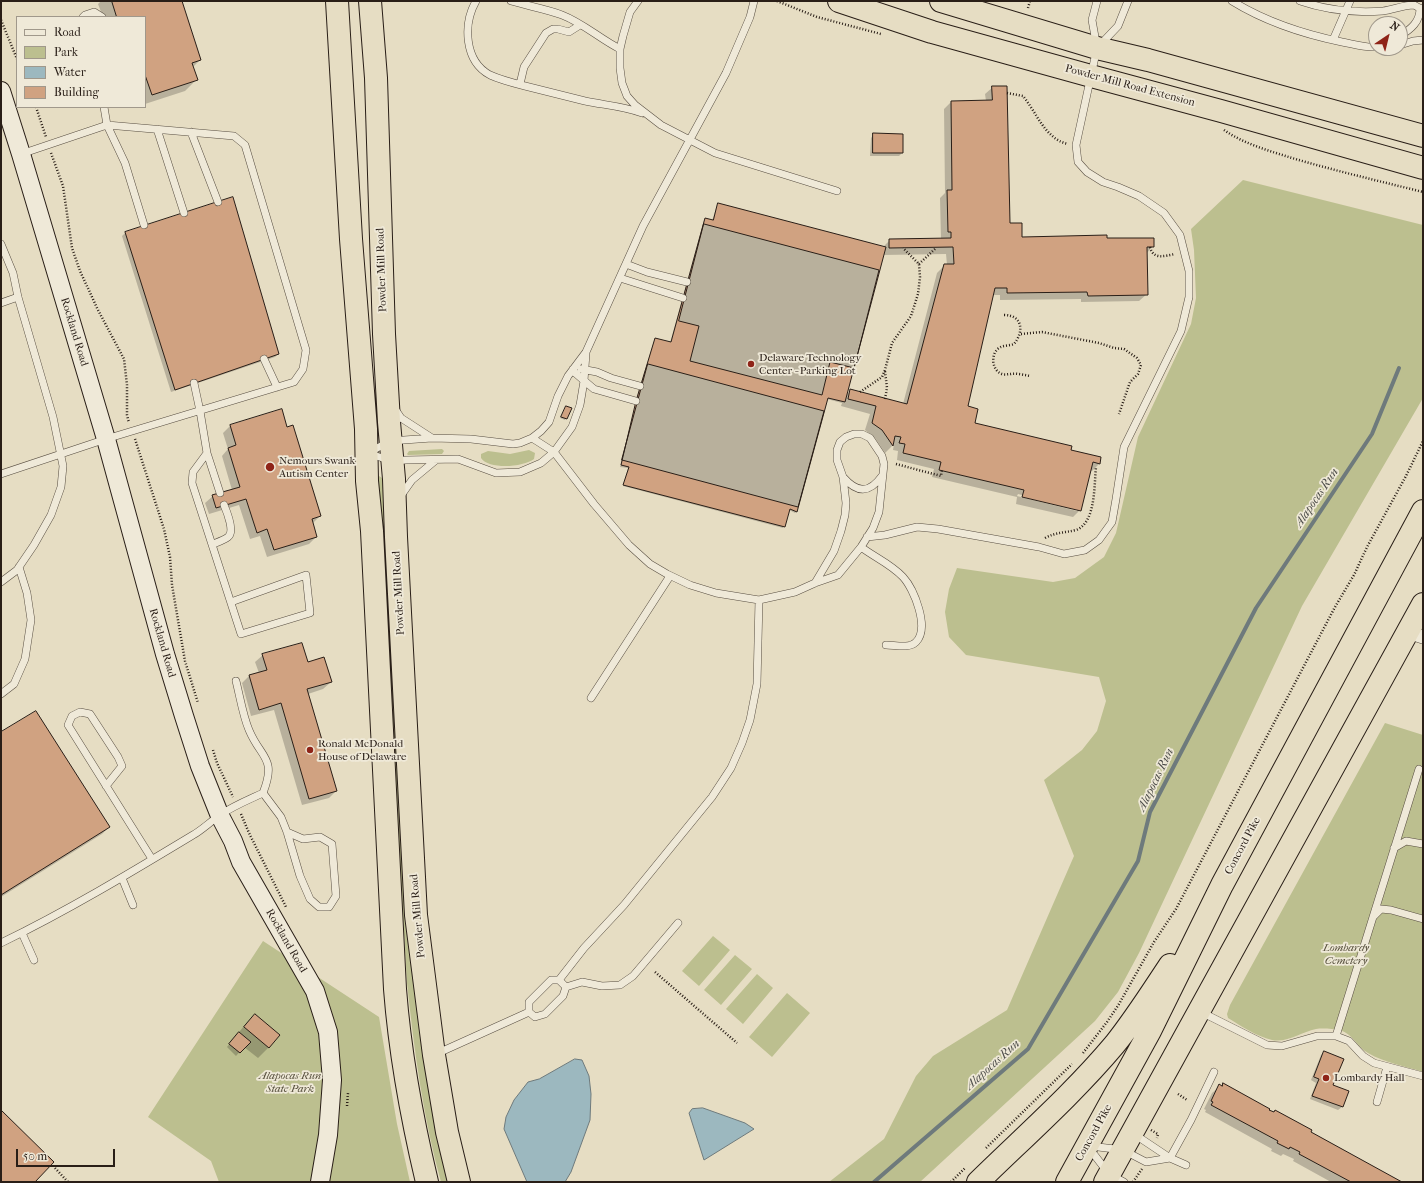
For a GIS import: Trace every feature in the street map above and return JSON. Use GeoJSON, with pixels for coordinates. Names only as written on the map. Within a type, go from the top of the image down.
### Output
{"type":"FeatureCollection","features":[{"type":"Feature","properties":{"kind":"highway"},"geometry":{"type":"LineString","coordinates":[[337,1],[351,246],[372,531],[396,1008],[407,1085],[419,1150],[427,1182]]}},
{"type":"Feature","properties":{"kind":"highway","name":"Powder Mill Road"},"geometry":{"type":"LineString","coordinates":[[370,1],[376,78],[387,398],[416,915],[434,1055],[446,1132],[459,1182]]}},
{"type":"Feature","properties":{"kind":"highway","name":"Powder Mill Road Extension"},"geometry":{"type":"LineString","coordinates":[[839,1],[932,32],[1423,168]]}},
{"type":"Feature","properties":{"kind":"highway"},"geometry":{"type":"LineString","coordinates":[[941,1],[1097,48],[1148,60],[1423,136]]}},
{"type":"Feature","properties":{"kind":"highway","name":"Concord Pike"},"geometry":{"type":"LineString","coordinates":[[1067,1182],[1150,1031],[1222,885],[1423,511]]}},
{"type":"Feature","properties":{"kind":"highway"},"geometry":{"type":"LineString","coordinates":[[1113,1179],[1128,1141],[1199,1011],[1415,634],[1423,604]]}},
{"type":"Feature","properties":{"kind":"highway"},"geometry":{"type":"LineString","coordinates":[[972,1175],[1071,1092],[1114,1044],[1137,1014],[1222,885]]}},
{"type":"Feature","properties":{"kind":"street","name":"Rockland Road"},"geometry":{"type":"LineString","coordinates":[[1,91],[106,439],[167,661],[200,766],[220,816],[233,841],[241,862],[315,991],[328,1032],[332,1080],[328,1135],[320,1182]]}},
{"type":"Feature","properties":{"kind":"lane"},"geometry":{"type":"LineString","coordinates":[[476,1],[468,28],[468,44],[471,52],[481,67],[489,74],[502,80],[586,101],[622,107],[646,114]]}},
{"type":"Feature","properties":{"kind":"lane"},"geometry":{"type":"LineString","coordinates":[[511,1],[561,15],[580,25],[606,42],[620,48]]}},
{"type":"Feature","properties":{"kind":"lane"},"geometry":{"type":"LineString","coordinates":[[638,1],[630,12],[620,48],[622,83],[628,96],[635,105],[661,125],[689,141],[715,153],[837,191]]}},
{"type":"Feature","properties":{"kind":"lane"},"geometry":{"type":"LineString","coordinates":[[366,453],[391,451],[432,438],[471,439],[513,444],[520,443],[532,438],[549,422],[555,409],[558,396],[568,376],[586,352],[643,226],[726,73],[750,17],[754,1]]}},
{"type":"Feature","properties":{"kind":"lane"},"geometry":{"type":"LineString","coordinates":[[867,537],[885,535],[917,527],[938,529],[1039,547],[1064,554],[1085,550],[1098,540],[1112,522],[1124,447],[1181,331],[1189,297],[1189,270],[1180,235],[1164,214],[1139,196],[1102,182],[1087,172],[1078,162],[1076,145],[1097,48],[1092,20],[1098,1]]}},
{"type":"Feature","properties":{"kind":"lane"},"geometry":{"type":"LineString","coordinates":[[1097,48],[1118,26],[1128,1]]}},
{"type":"Feature","properties":{"kind":"lane"},"geometry":{"type":"LineString","coordinates":[[1232,1],[1273,22],[1313,36],[1368,47]]}},
{"type":"Feature","properties":{"kind":"lane"},"geometry":{"type":"LineString","coordinates":[[1300,1],[1324,8],[1345,11],[1384,10],[1410,5],[1422,8],[1418,20],[1408,30]]}},
{"type":"Feature","properties":{"kind":"lane"},"geometry":{"type":"LineString","coordinates":[[1334,40],[1350,1]]}},
{"type":"Feature","properties":{"kind":"lane"},"geometry":{"type":"LineString","coordinates":[[84,16],[94,12],[100,16]]}},
{"type":"Feature","properties":{"kind":"lane"},"geometry":{"type":"LineString","coordinates":[[520,84],[524,67],[546,34],[558,29],[569,32],[580,25]]}},
{"type":"Feature","properties":{"kind":"lane"},"geometry":{"type":"LineString","coordinates":[[1408,42],[1423,40]]}},
{"type":"Feature","properties":{"kind":"lane"},"geometry":{"type":"LineString","coordinates":[[104,108],[107,124],[125,163],[144,226]]}},
{"type":"Feature","properties":{"kind":"lane"},"geometry":{"type":"LineString","coordinates":[[1,474],[106,439],[294,382],[303,369],[306,350],[246,145],[234,136],[107,124],[21,154]]}},
{"type":"Feature","properties":{"kind":"lane"},"geometry":{"type":"LineString","coordinates":[[157,129],[184,213]]}},
{"type":"Feature","properties":{"kind":"lane"},"geometry":{"type":"LineString","coordinates":[[191,132],[218,202]]}},
{"type":"Feature","properties":{"kind":"lane"},"geometry":{"type":"LineString","coordinates":[[1,244],[13,273],[18,297],[52,417],[63,466],[61,487],[51,514],[34,545],[17,570],[1,582]]}},
{"type":"Feature","properties":{"kind":"lane"},"geometry":{"type":"LineString","coordinates":[[626,264],[647,272],[687,282]]}},
{"type":"Feature","properties":{"kind":"lane"},"geometry":{"type":"LineString","coordinates":[[620,278],[683,298]]}},
{"type":"Feature","properties":{"kind":"lane"},"geometry":{"type":"LineString","coordinates":[[1,302],[18,297]]}},
{"type":"Feature","properties":{"kind":"lane"},"geometry":{"type":"LineString","coordinates":[[366,453],[391,451],[406,460],[458,459],[496,473],[520,472],[541,463],[554,452],[572,427],[580,405],[586,369],[586,352]]}},
{"type":"Feature","properties":{"kind":"lane"},"geometry":{"type":"LineString","coordinates":[[264,359],[277,387]]}},
{"type":"Feature","properties":{"kind":"lane"},"geometry":{"type":"LineString","coordinates":[[573,369],[586,369],[640,386]]}},
{"type":"Feature","properties":{"kind":"lane"},"geometry":{"type":"LineString","coordinates":[[573,369],[574,372],[594,389],[636,401]]}},
{"type":"Feature","properties":{"kind":"lane"},"geometry":{"type":"LineString","coordinates":[[194,383],[207,452],[220,493]]}},
{"type":"Feature","properties":{"kind":"lane"},"geometry":{"type":"LineString","coordinates":[[387,398],[401,418],[432,438]]}},
{"type":"Feature","properties":{"kind":"lane"},"geometry":{"type":"LineString","coordinates":[[532,438],[554,452],[594,504],[629,545],[650,564],[670,576],[690,585],[716,593],[759,600],[795,592],[838,575],[861,547],[879,512],[884,464],[882,456],[870,438],[862,434],[854,434],[846,437],[840,442],[837,450],[837,460],[843,477],[846,503],[842,531],[834,551],[815,583]]}},
{"type":"Feature","properties":{"kind":"lane"},"geometry":{"type":"LineString","coordinates":[[207,452],[193,472],[192,483],[213,544],[231,602],[242,634],[310,614],[306,575],[231,602]]}},
{"type":"Feature","properties":{"kind":"lane"},"geometry":{"type":"LineString","coordinates":[[394,505],[412,480],[436,460]]}},
{"type":"Feature","properties":{"kind":"lane"},"geometry":{"type":"LineString","coordinates":[[843,477],[856,489],[864,490],[877,483],[883,474]]}},
{"type":"Feature","properties":{"kind":"lane"},"geometry":{"type":"LineString","coordinates":[[213,544],[229,537],[231,533],[231,527],[224,505]]}},
{"type":"Feature","properties":{"kind":"lane"},"geometry":{"type":"LineString","coordinates":[[861,547],[873,556],[888,564],[904,578],[914,594],[920,610],[920,634],[916,642],[907,646],[886,645]]}},
{"type":"Feature","properties":{"kind":"lane"},"geometry":{"type":"LineString","coordinates":[[1,694],[14,684],[25,659],[31,620],[27,593],[19,567]]}},
{"type":"Feature","properties":{"kind":"lane"},"geometry":{"type":"LineString","coordinates":[[591,698],[670,576]]}},
{"type":"Feature","properties":{"kind":"lane"},"geometry":{"type":"LineString","coordinates":[[559,980],[584,948],[624,905],[712,797],[731,768],[750,720],[757,684],[759,600]]}},
{"type":"Feature","properties":{"kind":"lane"},"geometry":{"type":"LineString","coordinates":[[1,943],[122,878],[195,834],[237,805],[263,793],[268,780],[268,764],[249,730],[236,682]]}},
{"type":"Feature","properties":{"kind":"lane"},"geometry":{"type":"LineString","coordinates":[[106,786],[122,766],[118,757],[90,714],[80,712],[72,716],[68,725],[106,786],[152,859]]}},
{"type":"Feature","properties":{"kind":"lane"},"geometry":{"type":"LineString","coordinates":[[1336,1036],[1419,769]]}},
{"type":"Feature","properties":{"kind":"lane"},"geometry":{"type":"LineString","coordinates":[[263,793],[281,817],[300,876],[310,899],[319,907],[329,907],[336,896],[332,844],[320,837],[303,839],[287,832]]}},
{"type":"Feature","properties":{"kind":"lane"},"geometry":{"type":"LineString","coordinates":[[1394,848],[1406,841],[1423,844]]}},
{"type":"Feature","properties":{"kind":"lane"},"geometry":{"type":"LineString","coordinates":[[122,878],[133,905]]}},
{"type":"Feature","properties":{"kind":"lane"},"geometry":{"type":"LineString","coordinates":[[1373,917],[1381,909],[1391,910],[1423,919]]}},
{"type":"Feature","properties":{"kind":"lane"},"geometry":{"type":"LineString","coordinates":[[566,987],[582,982],[602,986],[620,985],[633,976],[678,923]]}},
{"type":"Feature","properties":{"kind":"lane"},"geometry":{"type":"LineString","coordinates":[[22,933],[34,960]]}},
{"type":"Feature","properties":{"kind":"lane"},"geometry":{"type":"LineString","coordinates":[[528,1012],[529,1002],[551,980],[559,980],[566,987]]}},
{"type":"Feature","properties":{"kind":"lane"},"geometry":{"type":"LineString","coordinates":[[528,1012],[534,1016],[546,1014],[563,996],[566,987]]}},
{"type":"Feature","properties":{"kind":"lane"},"geometry":{"type":"LineString","coordinates":[[1199,1011],[1267,1046],[1282,1046],[1317,1036],[1336,1036],[1349,1041],[1363,1056],[1374,1063],[1423,1076]]}},
{"type":"Feature","properties":{"kind":"lane"},"geometry":{"type":"LineString","coordinates":[[434,1055],[528,1012]]}},
{"type":"Feature","properties":{"kind":"lane"},"geometry":{"type":"LineString","coordinates":[[1377,1102],[1387,1067]]}},
{"type":"Feature","properties":{"kind":"lane"},"geometry":{"type":"LineString","coordinates":[[1170,1158],[1191,1120],[1214,1072]]}},
{"type":"Feature","properties":{"kind":"lane"},"geometry":{"type":"LineString","coordinates":[[1128,1141],[1146,1162],[1170,1158]]}},
{"type":"Feature","properties":{"kind":"lane"},"geometry":{"type":"LineString","coordinates":[[1087,1145],[1128,1141],[1154,1146],[1170,1158],[1186,1165]]}},
{"type":"Feature","properties":{"kind":"lane"},"geometry":{"type":"LineString","coordinates":[[1087,1145],[1113,1179]]}},
{"type":"Feature","properties":{"kind":"path"},"geometry":{"type":"LineString","coordinates":[[1028,8],[1030,1]]}},
{"type":"Feature","properties":{"kind":"path"},"geometry":{"type":"LineString","coordinates":[[1,20],[16,57]]}},
{"type":"Feature","properties":{"kind":"path"},"geometry":{"type":"LineString","coordinates":[[1007,93],[1023,96],[1047,132],[1054,139],[1060,142],[1076,145]]}},
{"type":"Feature","properties":{"kind":"path"},"geometry":{"type":"LineString","coordinates":[[36,108],[63,186],[72,248],[80,271],[98,310],[124,359],[127,385],[127,414],[164,529],[170,557],[172,585],[185,661],[199,706]]}},
{"type":"Feature","properties":{"kind":"path"},"geometry":{"type":"LineString","coordinates":[[1221,129],[1250,143],[1282,154],[1327,168],[1423,192]]}},
{"type":"Feature","properties":{"kind":"path"},"geometry":{"type":"LineString","coordinates":[[1150,247],[1151,252],[1154,255],[1159,256],[1185,253]]}},
{"type":"Feature","properties":{"kind":"path"},"geometry":{"type":"LineString","coordinates":[[860,392],[882,377],[892,343],[911,316],[918,294],[920,277],[919,264],[903,248]]}},
{"type":"Feature","properties":{"kind":"path"},"geometry":{"type":"LineString","coordinates":[[919,264],[936,248]]}},
{"type":"Feature","properties":{"kind":"path"},"geometry":{"type":"LineString","coordinates":[[1004,315],[1014,317],[1018,320],[1021,326],[1021,334],[1014,344],[999,348],[995,352],[993,357],[995,368],[1000,374],[1019,374],[1030,376]]}},
{"type":"Feature","properties":{"kind":"path"},"geometry":{"type":"LineString","coordinates":[[1021,334],[1042,332],[1100,343],[1108,347],[1124,349],[1131,352],[1141,365],[1138,374],[1130,382],[1119,414]]}},
{"type":"Feature","properties":{"kind":"path"},"geometry":{"type":"LineString","coordinates":[[885,370],[887,388],[885,398]]}},
{"type":"Feature","properties":{"kind":"path"},"geometry":{"type":"LineString","coordinates":[[1079,1057],[1107,1022],[1119,1004],[1154,942],[1176,909],[1335,607],[1354,575],[1370,541],[1406,476],[1423,441]]}},
{"type":"Feature","properties":{"kind":"path"},"geometry":{"type":"LineString","coordinates":[[896,464],[941,476],[942,470]]}},
{"type":"Feature","properties":{"kind":"path"},"geometry":{"type":"LineString","coordinates":[[1039,547],[1046,538],[1054,533],[1069,532],[1078,529],[1084,524],[1091,511],[1096,467]]}},
{"type":"Feature","properties":{"kind":"path"},"geometry":{"type":"LineString","coordinates":[[212,749],[249,833],[289,912]]}},
{"type":"Feature","properties":{"kind":"path"},"geometry":{"type":"LineString","coordinates":[[655,972],[737,1043]]}},
{"type":"Feature","properties":{"kind":"path"},"geometry":{"type":"LineString","coordinates":[[983,1151],[1074,1062]]}},
{"type":"Feature","properties":{"kind":"path"},"geometry":{"type":"LineString","coordinates":[[346,1112],[348,1090]]}},
{"type":"Feature","properties":{"kind":"path"},"geometry":{"type":"LineString","coordinates":[[1178,1094],[1187,1100]]}},
{"type":"Feature","properties":{"kind":"path"},"geometry":{"type":"LineString","coordinates":[[55,1168],[68,1182]]}},
{"type":"Feature","properties":{"kind":"path"},"geometry":{"type":"LineString","coordinates":[[951,1182],[972,1175]]}},
{"type":"Feature","properties":{"kind":"green space"},"geometry":{"type":"Polygon","coordinates":[[[1243,180],[1423,225],[1423,398],[1302,606],[1139,953],[1118,992],[1095,1021],[920,1182],[829,1182],[884,1139],[916,1076],[933,1056],[1007,1010],[1074,856],[1044,780],[1082,750],[1097,731],[1106,701],[1099,677],[966,655],[949,637],[945,612],[949,589],[957,568],[1053,582],[1075,578],[1104,557],[1116,533],[1138,437],[1191,324],[1196,298],[1194,250],[1191,229],[1243,180]]]}},
{"type":"Feature","properties":{"kind":"green space"},"geometry":{"type":"Polygon","coordinates":[[[442,449],[444,451],[442,454],[407,454],[409,451],[442,449]]]}},
{"type":"Feature","properties":{"kind":"green space"},"geometry":{"type":"Polygon","coordinates":[[[529,450],[535,453],[534,459],[523,464],[499,466],[485,462],[481,458],[481,454],[488,451],[510,454],[529,450]]]}},
{"type":"Feature","properties":{"kind":"green space"},"geometry":{"type":"Polygon","coordinates":[[[379,476],[382,478],[383,482],[401,785],[449,1182],[441,1182],[429,1133],[416,1058],[407,983],[376,479],[379,476]]]}},
{"type":"Feature","properties":{"kind":"green space","name":"Lombardy Cemetery"},"geometry":{"type":"Polygon","coordinates":[[[1385,723],[1423,735],[1423,1072],[1388,1062],[1375,1056],[1364,1050],[1348,1034],[1340,1030],[1310,1030],[1289,1039],[1278,1041],[1260,1036],[1243,1027],[1228,1018],[1227,1014],[1230,1005],[1385,723]]]}},
{"type":"Feature","properties":{"kind":"green space"},"geometry":{"type":"Polygon","coordinates":[[[713,936],[730,950],[699,986],[682,971],[713,936]]]}},
{"type":"Feature","properties":{"kind":"green space","name":"Alapocas Run State Park"},"geometry":{"type":"Polygon","coordinates":[[[263,941],[379,1017],[397,1124],[410,1182],[219,1182],[211,1161],[148,1117],[263,941]]]}},
{"type":"Feature","properties":{"kind":"green space"},"geometry":{"type":"Polygon","coordinates":[[[735,955],[752,969],[721,1005],[704,990],[735,955]]]}},
{"type":"Feature","properties":{"kind":"green space"},"geometry":{"type":"Polygon","coordinates":[[[757,974],[773,988],[743,1024],[726,1009],[757,974]]]}},
{"type":"Feature","properties":{"kind":"green space"},"geometry":{"type":"Polygon","coordinates":[[[787,993],[810,1013],[772,1057],[749,1037],[787,993]]]}},
{"type":"Feature","properties":{"kind":"water"},"geometry":{"type":"Polygon","coordinates":[[[575,1059],[582,1060],[589,1076],[591,1094],[590,1120],[571,1172],[565,1182],[527,1182],[504,1129],[506,1117],[514,1100],[528,1082],[539,1079],[575,1059]]]}},
{"type":"Feature","properties":{"kind":"water"},"geometry":{"type":"Polygon","coordinates":[[[703,1108],[745,1123],[754,1129],[704,1160],[689,1113],[692,1109],[703,1108]]]}},
{"type":"Feature","properties":{"kind":"building"},"geometry":{"type":"Polygon","coordinates":[[[112,1],[182,1],[201,60],[192,63],[198,80],[152,95],[146,78],[146,16],[117,16],[112,1]]]}},
{"type":"Feature","properties":{"kind":"building"},"geometry":{"type":"Polygon","coordinates":[[[992,86],[1007,86],[1010,223],[1022,223],[1022,237],[1107,235],[1107,238],[1154,238],[1154,247],[1147,247],[1148,295],[1088,296],[1087,292],[1007,293],[1007,288],[995,288],[968,406],[978,409],[975,423],[1072,446],[1071,450],[1101,457],[1100,464],[1093,462],[1081,511],[1022,497],[1024,490],[939,470],[941,462],[903,453],[905,444],[899,443],[901,437],[895,436],[893,446],[882,430],[872,423],[876,406],[848,399],[850,389],[907,404],[944,264],[954,264],[953,247],[889,248],[889,239],[951,238],[951,232],[948,232],[947,190],[952,190],[951,101],[992,100],[992,86]]]}},
{"type":"Feature","properties":{"kind":"building"},"geometry":{"type":"Polygon","coordinates":[[[873,133],[903,134],[903,153],[873,153],[873,133]]]}},
{"type":"Feature","properties":{"kind":"building"},"geometry":{"type":"Polygon","coordinates":[[[233,197],[279,354],[175,390],[125,232],[233,197]]]}},
{"type":"Feature","properties":{"kind":"building","name":"Delaware Technology Center - Parking Lot"},"geometry":{"type":"Polygon","coordinates":[[[718,203],[886,247],[845,402],[828,398],[797,512],[790,509],[785,527],[623,485],[629,467],[621,465],[636,401],[655,338],[671,342],[705,218],[713,220],[718,203]]]}},
{"type":"Feature","properties":{"kind":"building"},"geometry":{"type":"Polygon","coordinates":[[[704,224],[879,270],[854,368],[830,362],[822,395],[690,361],[699,326],[679,321],[704,224]]]}},
{"type":"Feature","properties":{"kind":"building"},"geometry":{"type":"Polygon","coordinates":[[[648,364],[824,411],[798,507],[622,460],[648,364]]]}},
{"type":"Feature","properties":{"kind":"building"},"geometry":{"type":"Polygon","coordinates":[[[566,406],[572,408],[567,419],[561,417],[566,406]]]}},
{"type":"Feature","properties":{"kind":"building","name":"Nemours Swank Autism Center"},"geometry":{"type":"Polygon","coordinates":[[[282,409],[287,427],[293,425],[321,516],[312,519],[317,537],[274,550],[267,529],[257,533],[246,499],[216,508],[212,495],[240,487],[228,448],[236,445],[230,425],[282,409]]]}},
{"type":"Feature","properties":{"kind":"building","name":"Ronald McDonald House of Delaware"},"geometry":{"type":"Polygon","coordinates":[[[302,643],[308,662],[324,657],[332,682],[307,689],[337,791],[309,799],[281,703],[259,710],[249,675],[267,670],[262,654],[302,643]]]}},
{"type":"Feature","properties":{"kind":"building"},"geometry":{"type":"Polygon","coordinates":[[[36,711],[110,827],[1,895],[1,732],[36,711]]]}},
{"type":"Feature","properties":{"kind":"building"},"geometry":{"type":"Polygon","coordinates":[[[255,1014],[280,1035],[269,1048],[244,1027],[255,1014]]]}},
{"type":"Feature","properties":{"kind":"building"},"geometry":{"type":"Polygon","coordinates":[[[239,1032],[251,1042],[240,1053],[229,1044],[239,1032]]]}},
{"type":"Feature","properties":{"kind":"building","name":"Lombardy Hall"},"geometry":{"type":"Polygon","coordinates":[[[1324,1051],[1344,1059],[1333,1085],[1349,1091],[1343,1107],[1312,1096],[1319,1079],[1314,1077],[1324,1051]]]}},
{"type":"Feature","properties":{"kind":"building"},"geometry":{"type":"Polygon","coordinates":[[[1223,1083],[1270,1109],[1269,1110],[1274,1112],[1275,1110],[1312,1130],[1311,1132],[1402,1182],[1351,1182],[1299,1154],[1300,1152],[1290,1147],[1289,1149],[1277,1143],[1278,1141],[1211,1105],[1213,1102],[1211,1101],[1219,1084],[1222,1086],[1223,1083]]]}},
{"type":"Feature","properties":{"kind":"building"},"geometry":{"type":"Polygon","coordinates":[[[1,1110],[54,1162],[35,1182],[1,1182],[1,1110]]]}},
{"type":"Feature","properties":{"kind":"waterway","name":"Alapocas Run"},"geometry":{"type":"LineString","coordinates":[[874,1182],[1028,1049],[1138,861],[1150,812],[1256,608],[1372,434],[1399,368]]}},
{"type":"Feature","properties":{"kind":"place","name":"Delaware Technology Center - Parking Lot"},"geometry":{"type":"Point","coordinates":[751,364]}},
{"type":"Feature","properties":{"kind":"place","name":"Nemours Swank Autism Center"},"geometry":{"type":"Point","coordinates":[270,467]}},
{"type":"Feature","properties":{"kind":"place","name":"Ronald McDonald House of Delaware"},"geometry":{"type":"Point","coordinates":[310,750]}},
{"type":"Feature","properties":{"kind":"place","name":"Lombardy Hall"},"geometry":{"type":"Point","coordinates":[1326,1078]}}]}
